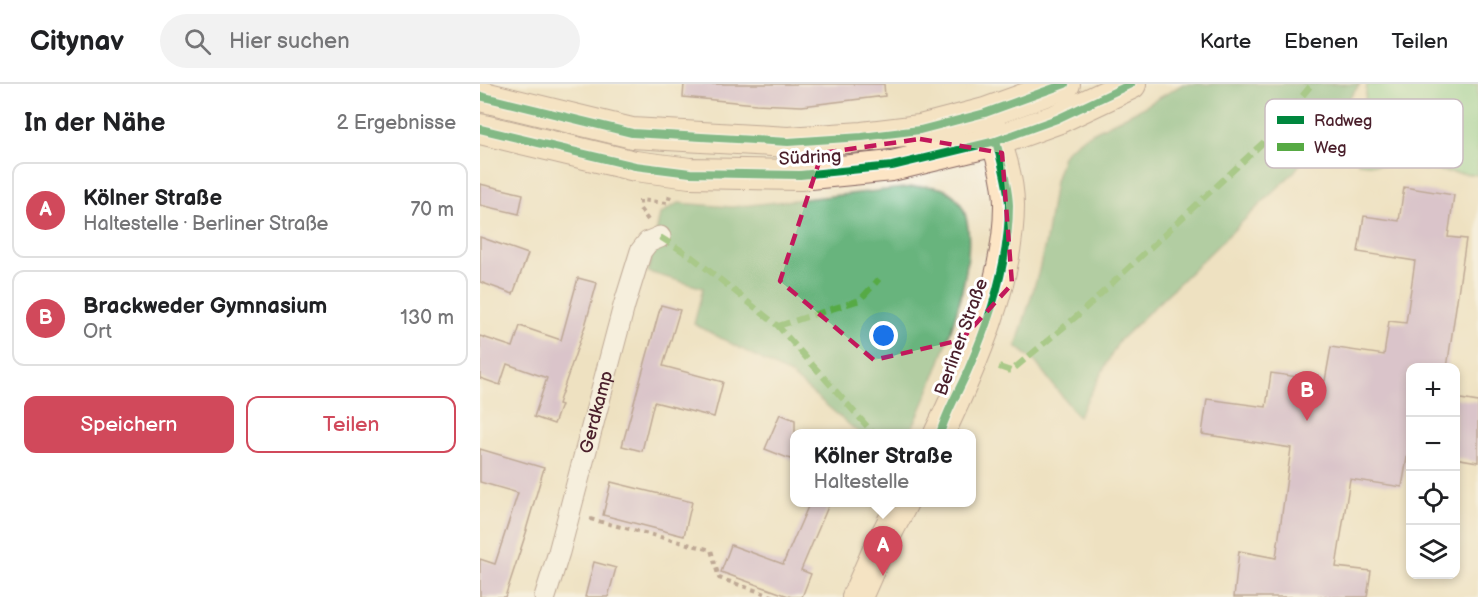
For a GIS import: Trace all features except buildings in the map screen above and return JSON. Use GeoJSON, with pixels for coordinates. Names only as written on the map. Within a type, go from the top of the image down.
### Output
{"type":"FeatureCollection","features":[{"type":"Feature","properties":{"kind":"main road","name":"Südring"},"geometry":{"type":"LineString","coordinates":[[480,96],[632,133],[788,142],[920,130],[985,113],[1065,84]]}},
{"type":"Feature","properties":{"kind":"main road","name":"Südring"},"geometry":{"type":"LineString","coordinates":[[480,129],[635,166],[690,173],[800,175],[892,166],[996,141],[1057,119],[1131,84]]}},
{"type":"Feature","properties":{"kind":"main road","name":"Berliner Straße"},"geometry":{"type":"LineString","coordinates":[[941,429],[969,369],[990,311],[1001,268],[1009,205],[1008,188],[996,141],[985,113]]}},
{"type":"Feature","properties":{"kind":"main road"},"geometry":{"type":"LineString","coordinates":[[857,597],[900,507]]}},
{"type":"Feature","properties":{"kind":"street","name":"Gerdkamp"},"geometry":{"type":"LineString","coordinates":[[545,597],[641,251],[648,242],[660,237]]}},
{"type":"Feature","properties":{"kind":"path"},"geometry":{"type":"LineString","coordinates":[[660,237],[640,209],[640,200],[668,203],[670,195]]}},
{"type":"Feature","properties":{"kind":"path"},"geometry":{"type":"LineString","coordinates":[[569,513],[711,550],[719,578],[775,597]]}},
{"type":"Feature","properties":{"kind":"highlighted area"},"geometry":{"type":"Polygon","coordinates":[[[920,139],[1002,153],[1012,284],[961,340],[874,360],[780,281],[822,153],[920,139]]]}},
{"type":"Feature","properties":{"kind":"green space"},"geometry":{"type":"Polygon","coordinates":[[[1183,84],[1360,84],[1349,99],[1265,99],[1265,168],[1297,168],[1119,341],[1078,417],[1036,363],[1016,346],[1038,274],[1055,181],[1063,156],[1084,137],[1142,108],[1183,84]]]}},
{"type":"Feature","properties":{"kind":"green space"},"geometry":{"type":"Polygon","coordinates":[[[1367,84],[1478,84],[1478,175],[1408,168],[1463,168],[1463,99],[1365,99],[1367,84]]]}},
{"type":"Feature","properties":{"kind":"green space"},"geometry":{"type":"Polygon","coordinates":[[[927,186],[949,192],[964,210],[968,238],[966,272],[945,347],[912,429],[854,429],[791,375],[694,324],[703,288],[648,272],[660,214],[678,203],[732,207],[927,186]]]}},
{"type":"Feature","properties":{"kind":"marked path"},"geometry":{"type":"LineString","coordinates":[[1300,99],[1312,84]]}},
{"type":"Feature","properties":{"kind":"marked path"},"geometry":{"type":"LineString","coordinates":[[999,367],[1011,371],[1077,316],[1265,141]]}},
{"type":"Feature","properties":{"kind":"marked path"},"geometry":{"type":"LineString","coordinates":[[660,237],[692,257],[778,326],[870,429]]}},
{"type":"Feature","properties":{"kind":"marked path"},"geometry":{"type":"LineString","coordinates":[[778,326],[860,300],[879,279]]}},
{"type":"Feature","properties":{"kind":"cycle path"},"geometry":{"type":"LineString","coordinates":[[480,96],[632,133],[788,142],[920,130],[985,113],[1065,84]]}},
{"type":"Feature","properties":{"kind":"cycle path"},"geometry":{"type":"LineString","coordinates":[[480,129],[635,166],[690,173],[800,175],[892,166],[996,141],[1057,119],[1131,84]]}},
{"type":"Feature","properties":{"kind":"cycle path"},"geometry":{"type":"LineString","coordinates":[[942,429],[984,331],[997,289],[1006,247],[1009,205],[1006,181],[996,141]]}},
{"type":"Feature","properties":{"kind":"place","name":"Brackweder Gymnasium"},"geometry":{"type":"Point","coordinates":[1307,421]}},
{"type":"Feature","properties":{"kind":"place","name":"Kölner Straße"},"geometry":{"type":"Point","coordinates":[883,576]}}]}
